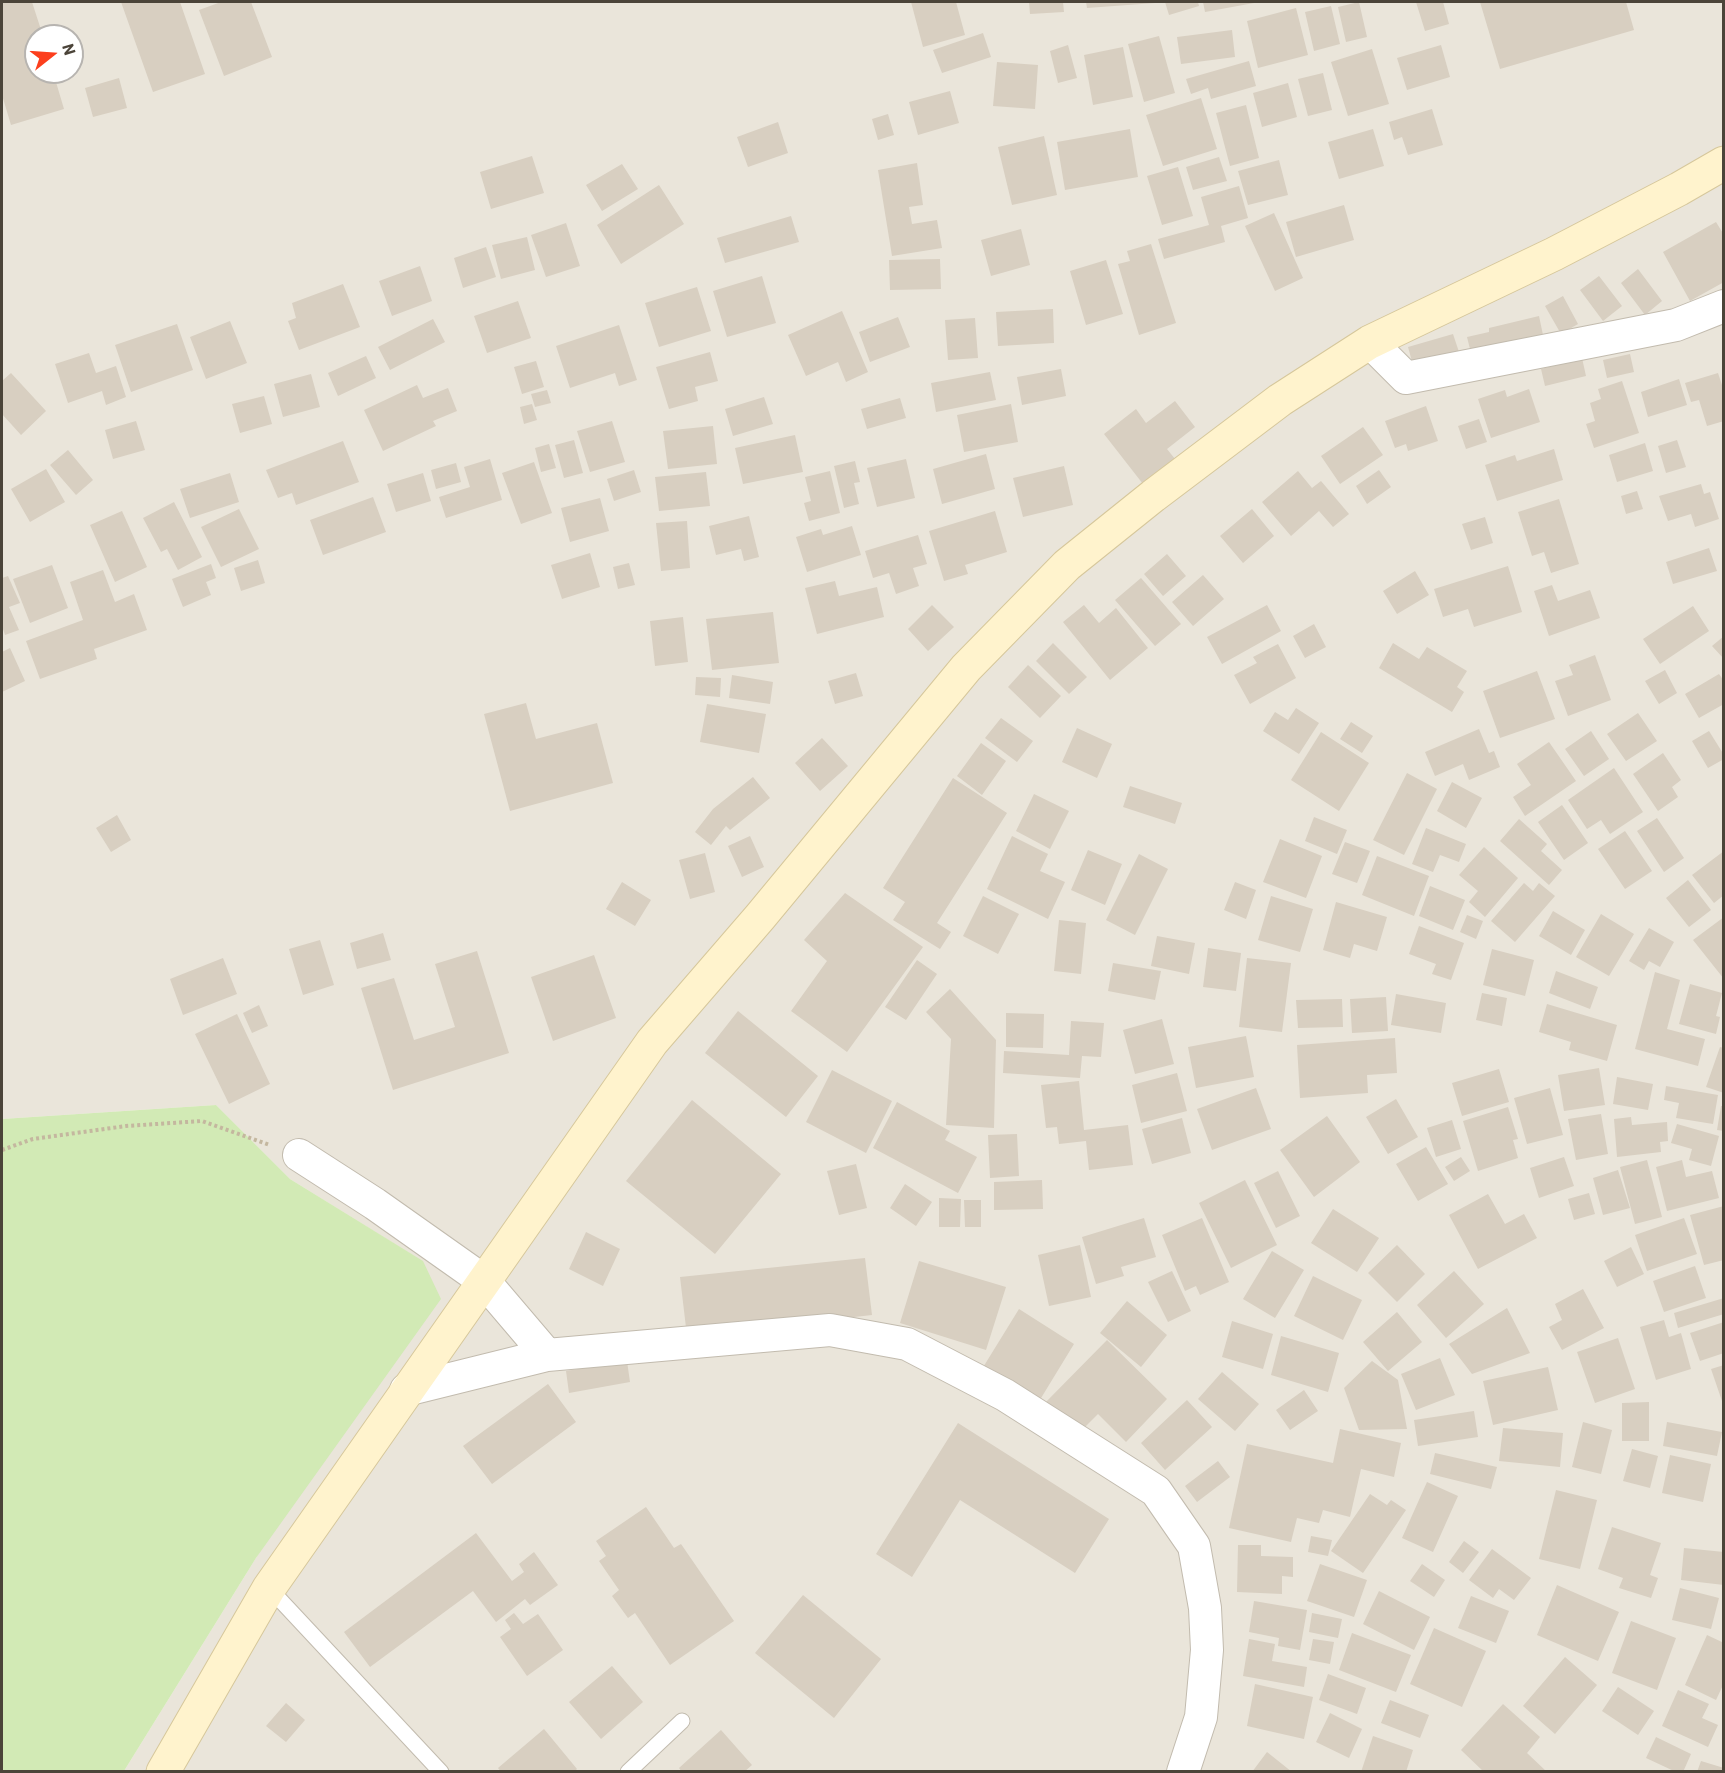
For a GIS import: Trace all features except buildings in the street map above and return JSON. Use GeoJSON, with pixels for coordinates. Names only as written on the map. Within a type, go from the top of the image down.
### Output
{"type":"FeatureCollection","features":[{"type":"Feature","properties":{"kind":"street"},"geometry":{"type":"LineString","coordinates":[[163,1772],[269,1588],[652,1042],[760,917],[966,668],[1067,565],[1280,400],[1370,342],[1554,254],[1679,189],[1724,162]]}},
{"type":"Feature","properties":{"kind":"street"},"geometry":{"type":"LineString","coordinates":[[1370,342],[1406,378],[1676,325],[1724,306]]}},
{"type":"Feature","properties":{"kind":"street"},"geometry":{"type":"LineString","coordinates":[[299,1155],[375,1204],[484,1281],[547,1355]]}},
{"type":"Feature","properties":{"kind":"street"},"geometry":{"type":"LineString","coordinates":[[406,1390],[547,1355],[830,1330],[907,1344],[1005,1395],[1156,1491],[1194,1546],[1205,1608],[1207,1650],[1201,1717],[1183,1772]]}},
{"type":"Feature","properties":{"kind":"lane"},"geometry":{"type":"LineString","coordinates":[[269,1588],[441,1772]]}},
{"type":"Feature","properties":{"kind":"lane"},"geometry":{"type":"LineString","coordinates":[[628,1772],[682,1721]]}},
{"type":"Feature","properties":{"kind":"path"},"geometry":{"type":"LineString","coordinates":[[2,1150],[33,1139],[126,1126],[202,1121],[299,1155]]}},
{"type":"Feature","properties":{"kind":"shaded area"},"geometry":{"type":"Polygon","coordinates":[[[2,2],[1723,2],[1723,1771],[124,1771],[256,1558],[422,1261],[290,1179],[216,1105],[2,1119],[2,2]]]}},
{"type":"Feature","properties":{"kind":"green space"},"geometry":{"type":"Polygon","coordinates":[[[216,1105],[290,1179],[423,1261],[441,1299],[256,1558],[124,1771],[2,1771],[2,1119],[216,1105]]]}}]}
